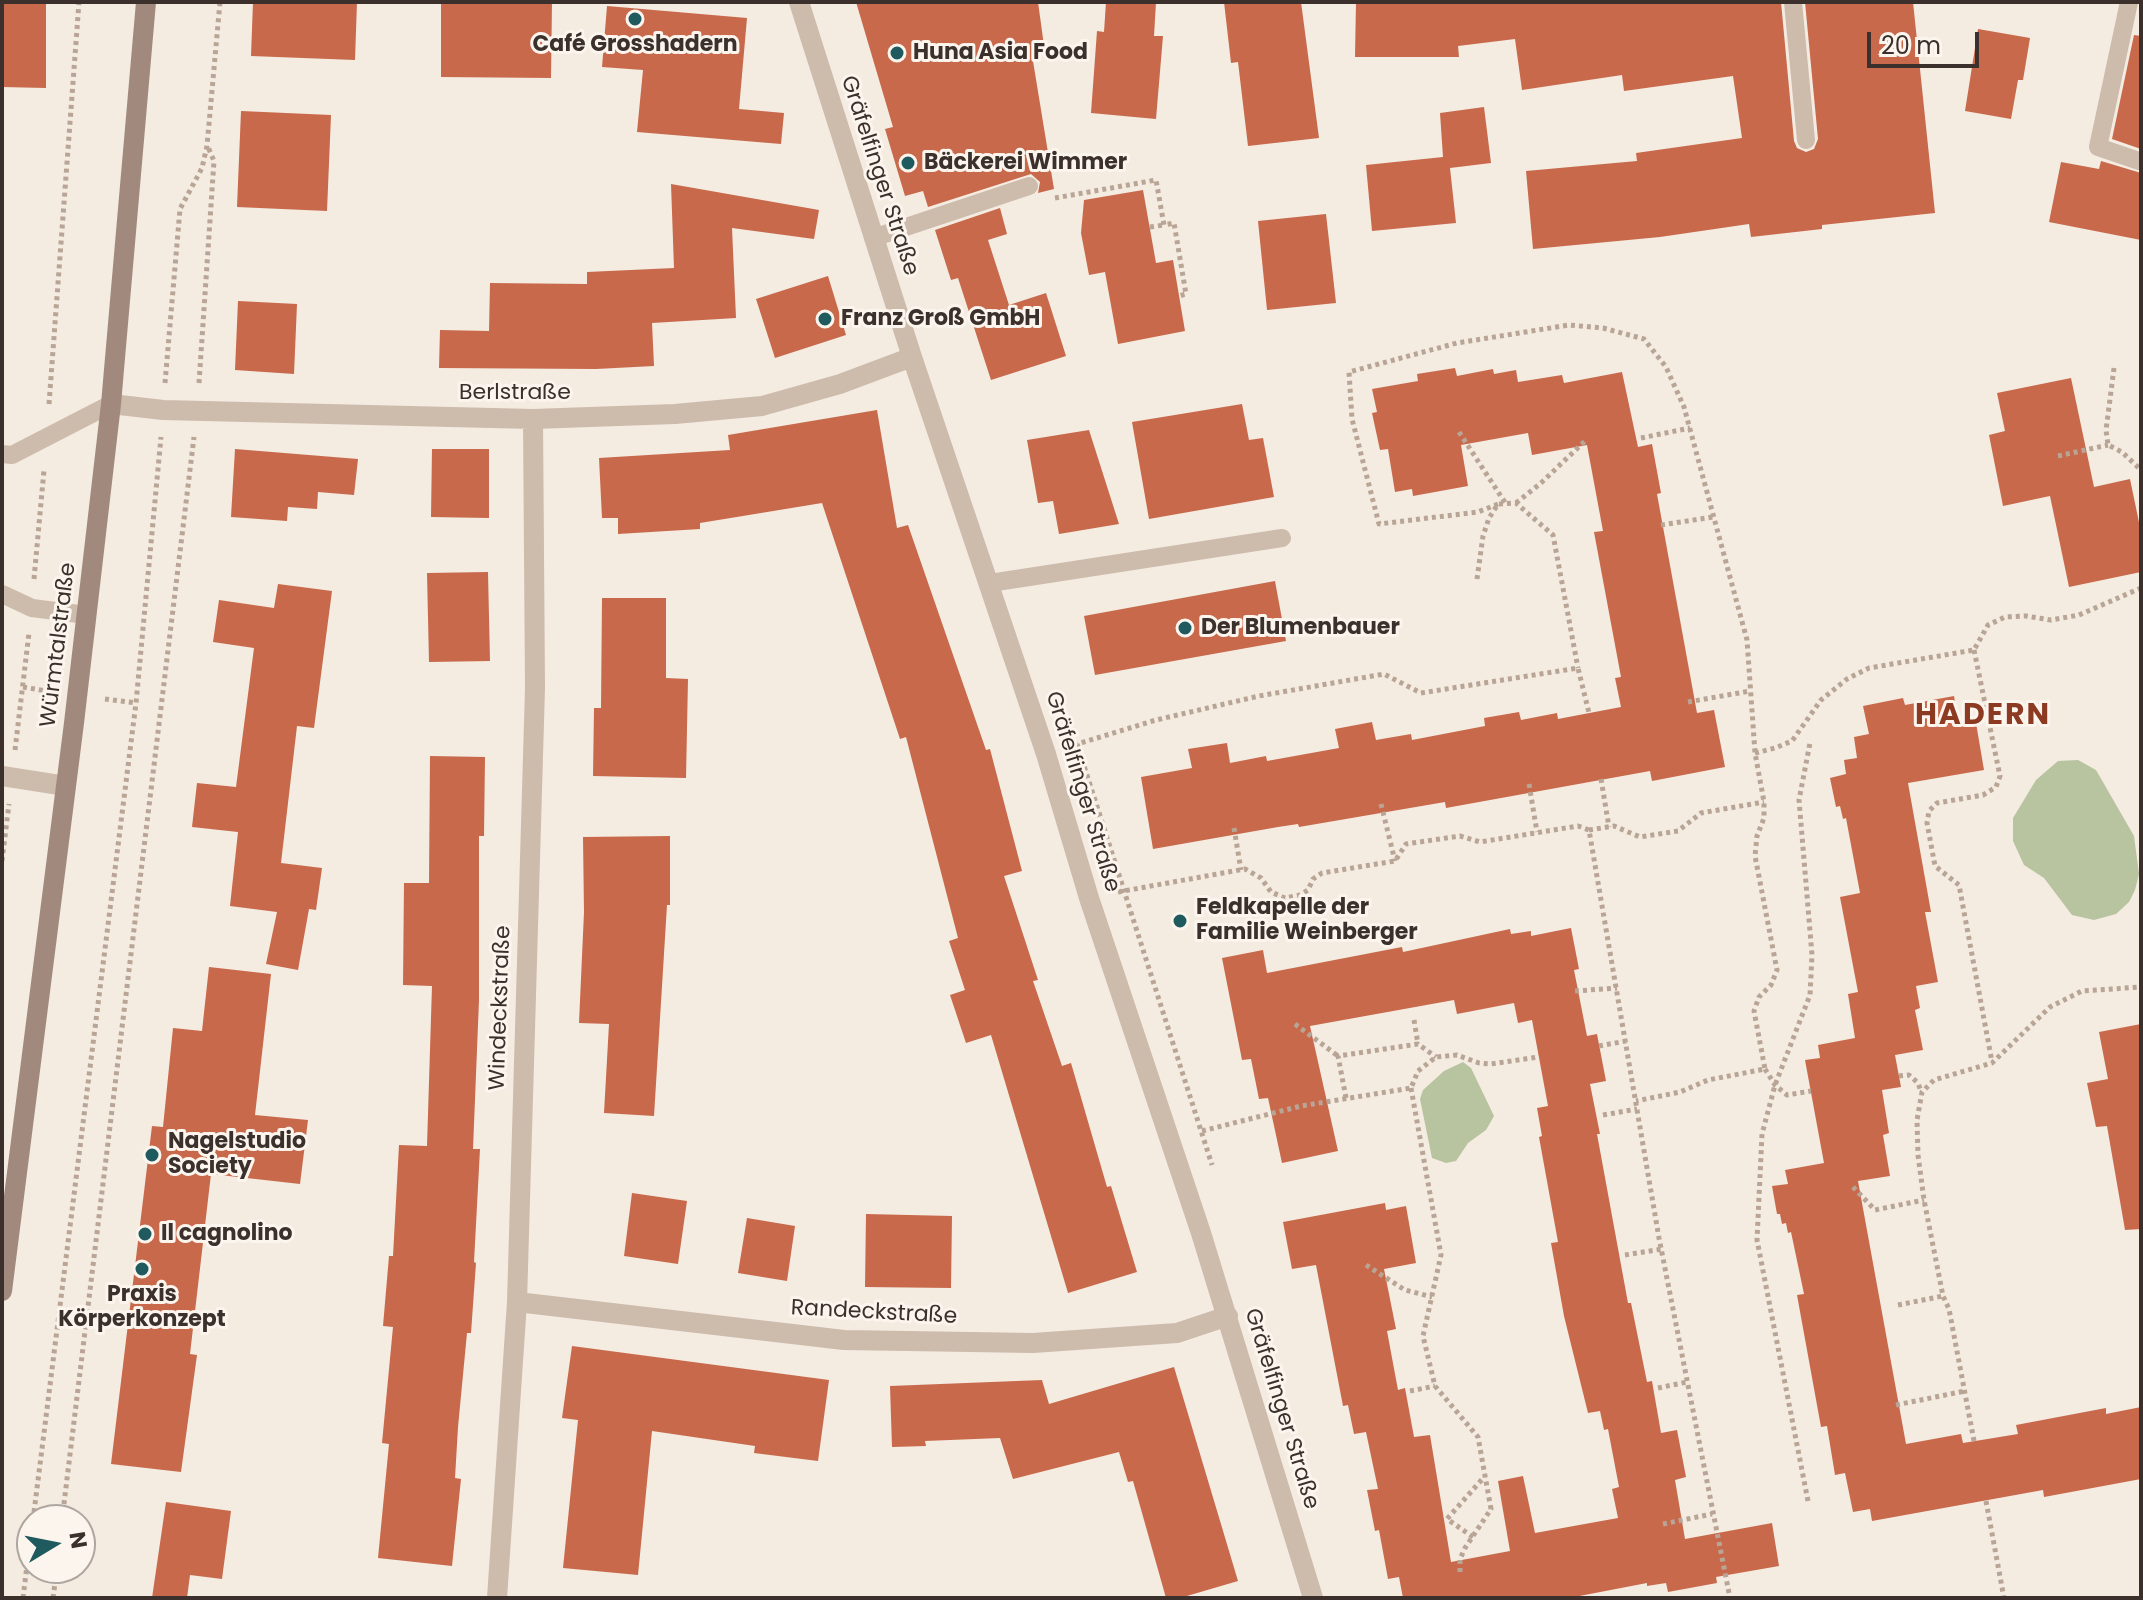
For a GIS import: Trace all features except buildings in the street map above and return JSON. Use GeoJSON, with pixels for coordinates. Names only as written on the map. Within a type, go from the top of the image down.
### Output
{"type":"FeatureCollection","features":[{"type":"Feature","properties":{"kind":"main road","name":"Würmtalstraße"},"geometry":{"type":"LineString","coordinates":[[2,1291],[111,404],[146,2]]}},
{"type":"Feature","properties":{"kind":"street","name":"Gräfelfinger Straße"},"geometry":{"type":"LineString","coordinates":[[799,2],[873,238],[990,583],[1089,898],[1228,1316],[1313,1598]]}},
{"type":"Feature","properties":{"kind":"street","name":"Berlstraße"},"geometry":{"type":"LineString","coordinates":[[111,404],[163,410],[533,419],[675,414],[762,406],[840,384],[912,357]]}},
{"type":"Feature","properties":{"kind":"street","name":"Windeckstraße"},"geometry":{"type":"LineString","coordinates":[[497,1598],[517,1302],[535,688],[533,419]]}},
{"type":"Feature","properties":{"kind":"street"},"geometry":{"type":"LineString","coordinates":[[2,776],[66,786]]}},
{"type":"Feature","properties":{"kind":"street","name":"Randeckstraße"},"geometry":{"type":"LineString","coordinates":[[517,1302],[844,1340],[1033,1343],[1177,1333],[1228,1316]]}},
{"type":"Feature","properties":{"kind":"lane"},"geometry":{"type":"LineString","coordinates":[[1793,2],[1806,140]]}},
{"type":"Feature","properties":{"kind":"lane"},"geometry":{"type":"LineString","coordinates":[[2129,2],[2098,147],[2139,161]]}},
{"type":"Feature","properties":{"kind":"lane"},"geometry":{"type":"LineString","coordinates":[[873,238],[1027,187]]}},
{"type":"Feature","properties":{"kind":"lane"},"geometry":{"type":"LineString","coordinates":[[2,454],[12,455],[111,404]]}},
{"type":"Feature","properties":{"kind":"lane"},"geometry":{"type":"LineString","coordinates":[[990,583],[1282,538]]}},
{"type":"Feature","properties":{"kind":"lane"},"geometry":{"type":"LineString","coordinates":[[2,594],[32,608],[87,615]]}},
{"type":"Feature","properties":{"kind":"path"},"geometry":{"type":"LineString","coordinates":[[34,1504],[136,703],[180,209],[202,168],[207,146],[220,2]]}},
{"type":"Feature","properties":{"kind":"path"},"geometry":{"type":"LineString","coordinates":[[64,1504],[197,410],[214,161],[207,146]]}},
{"type":"Feature","properties":{"kind":"path"},"geometry":{"type":"LineString","coordinates":[[1027,187],[1030,203],[1156,180],[1164,225]]}},
{"type":"Feature","properties":{"kind":"path"},"geometry":{"type":"LineString","coordinates":[[1150,227],[1174,223],[1186,294],[1179,296]]}},
{"type":"Feature","properties":{"kind":"path"},"geometry":{"type":"LineString","coordinates":[[1586,440],[1516,503],[1498,504],[1478,512],[1379,524],[1352,419],[1349,372],[1457,343],[1569,325],[1603,328],[1644,339],[1666,367],[1684,407],[1747,640],[1755,753],[1764,802],[1764,818],[1757,836],[1755,856],[1777,970],[1771,985],[1759,997],[1754,1011],[1765,1069],[1775,1085],[1787,1095],[1811,1091]]}},
{"type":"Feature","properties":{"kind":"path"},"geometry":{"type":"LineString","coordinates":[[2108,445],[2106,430],[2114,368]]}},
{"type":"Feature","properties":{"kind":"path"},"geometry":{"type":"LineString","coordinates":[[1641,438],[1690,428]]}},
{"type":"Feature","properties":{"kind":"path"},"geometry":{"type":"LineString","coordinates":[[1459,432],[1506,504]]}},
{"type":"Feature","properties":{"kind":"path"},"geometry":{"type":"LineString","coordinates":[[2058,456],[2108,445],[2122,452],[2141,470]]}},
{"type":"Feature","properties":{"kind":"path"},"geometry":{"type":"LineString","coordinates":[[1516,503],[1553,535],[1589,713]]}},
{"type":"Feature","properties":{"kind":"path"},"geometry":{"type":"LineString","coordinates":[[1477,579],[1483,536],[1498,504]]}},
{"type":"Feature","properties":{"kind":"path"},"geometry":{"type":"LineString","coordinates":[[1661,525],[1713,517]]}},
{"type":"Feature","properties":{"kind":"path"},"geometry":{"type":"LineString","coordinates":[[1992,1063],[1959,885],[1935,866],[1927,823],[1929,811],[1937,803],[1983,795],[1996,787],[2000,776],[1974,650],[1988,625],[2005,617],[2051,620],[2079,615],[2141,588]]}},
{"type":"Feature","properties":{"kind":"path"},"geometry":{"type":"LineString","coordinates":[[1755,753],[1792,741],[1821,700],[1847,679],[1869,668],[1974,650]]}},
{"type":"Feature","properties":{"kind":"path"},"geometry":{"type":"LineString","coordinates":[[1046,754],[1171,717],[1259,696],[1384,674],[1421,693],[1578,668]]}},
{"type":"Feature","properties":{"kind":"path"},"geometry":{"type":"LineString","coordinates":[[1688,702],[1750,691]]}},
{"type":"Feature","properties":{"kind":"path"},"geometry":{"type":"LineString","coordinates":[[1808,1501],[1757,1240],[1762,1134],[1775,1085],[1810,995],[1812,955],[1799,800],[1810,743]]}},
{"type":"Feature","properties":{"kind":"path"},"geometry":{"type":"LineString","coordinates":[[1601,779],[1609,827]]}},
{"type":"Feature","properties":{"kind":"path"},"geometry":{"type":"LineString","coordinates":[[1529,784],[1537,832]]}},
{"type":"Feature","properties":{"kind":"path"},"geometry":{"type":"LineString","coordinates":[[1089,898],[1241,870],[1261,878],[1271,892],[1285,898],[1308,890],[1313,879],[1322,873],[1395,861],[1406,844],[1460,836],[1480,842],[1578,826],[1589,830],[1614,826],[1640,837],[1678,831],[1701,813],[1764,802]]}},
{"type":"Feature","properties":{"kind":"path"},"geometry":{"type":"LineString","coordinates":[[1381,804],[1395,861]]}},
{"type":"Feature","properties":{"kind":"path"},"geometry":{"type":"LineString","coordinates":[[1234,828],[1241,870]]}},
{"type":"Feature","properties":{"kind":"path"},"geometry":{"type":"LineString","coordinates":[[1589,830],[1662,1249],[1730,1598]]}},
{"type":"Feature","properties":{"kind":"path"},"geometry":{"type":"LineString","coordinates":[[1922,1092],[1934,1080],[1992,1063],[2050,1007],[2082,991],[2141,987]]}},
{"type":"Feature","properties":{"kind":"path"},"geometry":{"type":"LineString","coordinates":[[1575,991],[1617,988]]}},
{"type":"Feature","properties":{"kind":"path"},"geometry":{"type":"LineString","coordinates":[[1414,1020],[1418,1044]]}},
{"type":"Feature","properties":{"kind":"path"},"geometry":{"type":"LineString","coordinates":[[1295,1024],[1338,1056],[1346,1098]]}},
{"type":"Feature","properties":{"kind":"path"},"geometry":{"type":"LineString","coordinates":[[1599,1046],[1626,1040]]}},
{"type":"Feature","properties":{"kind":"path"},"geometry":{"type":"LineString","coordinates":[[1338,1056],[1418,1044],[1436,1057]]}},
{"type":"Feature","properties":{"kind":"path"},"geometry":{"type":"LineString","coordinates":[[1460,1572],[1460,1559],[1491,1509],[1478,1437],[1435,1386],[1423,1336],[1441,1255],[1411,1088],[1418,1071],[1436,1057],[1457,1055],[1491,1064],[1538,1057]]}},
{"type":"Feature","properties":{"kind":"path"},"geometry":{"type":"LineString","coordinates":[[1636,1101],[1680,1092],[1708,1080],[1765,1069]]}},
{"type":"Feature","properties":{"kind":"path"},"geometry":{"type":"LineString","coordinates":[[1899,1076],[1909,1075],[1922,1092],[1917,1120],[1924,1200],[1974,1441]]}},
{"type":"Feature","properties":{"kind":"path"},"geometry":{"type":"LineString","coordinates":[[1170,1139],[1301,1106],[1411,1088]]}},
{"type":"Feature","properties":{"kind":"path"},"geometry":{"type":"LineString","coordinates":[[1603,1115],[1638,1109]]}},
{"type":"Feature","properties":{"kind":"path"},"geometry":{"type":"LineString","coordinates":[[1853,1187],[1875,1210],[1924,1200]]}},
{"type":"Feature","properties":{"kind":"path"},"geometry":{"type":"LineString","coordinates":[[1625,1255],[1662,1249]]}},
{"type":"Feature","properties":{"kind":"path"},"geometry":{"type":"LineString","coordinates":[[1366,1265],[1405,1290],[1432,1297]]}},
{"type":"Feature","properties":{"kind":"path"},"geometry":{"type":"LineString","coordinates":[[1898,1305],[1943,1296]]}},
{"type":"Feature","properties":{"kind":"path"},"geometry":{"type":"LineString","coordinates":[[1658,1388],[1687,1382]]}},
{"type":"Feature","properties":{"kind":"path"},"geometry":{"type":"LineString","coordinates":[[1410,1391],[1435,1386]]}},
{"type":"Feature","properties":{"kind":"path"},"geometry":{"type":"LineString","coordinates":[[1896,1405],[1965,1391]]}},
{"type":"Feature","properties":{"kind":"path"},"geometry":{"type":"LineString","coordinates":[[1473,1537],[1447,1519],[1485,1476]]}},
{"type":"Feature","properties":{"kind":"path"},"geometry":{"type":"LineString","coordinates":[[1986,1501],[2004,1598]]}},
{"type":"Feature","properties":{"kind":"path"},"geometry":{"type":"LineString","coordinates":[[1663,1524],[1712,1514]]}},
{"type":"Feature","properties":{"kind":"green space"},"geometry":{"type":"Polygon","coordinates":[[[2078,760],[2096,770],[2134,836],[2139,874],[2129,902],[2116,914],[2094,920],[2072,915],[2044,878],[2024,865],[2013,841],[2013,818],[2036,780],[2058,761],[2078,760]]]}},
{"type":"Feature","properties":{"kind":"green space"},"geometry":{"type":"Polygon","coordinates":[[[1463,1062],[1471,1068],[1494,1116],[1486,1130],[1468,1143],[1456,1161],[1446,1163],[1432,1158],[1420,1099],[1423,1090],[1444,1071],[1463,1062]]]}},
{"type":"Feature","properties":{"kind":"place","name":"Café Grosshadern"},"geometry":{"type":"Point","coordinates":[635,19]}},
{"type":"Feature","properties":{"kind":"place","name":"Huna Asia Food"},"geometry":{"type":"Point","coordinates":[897,53]}},
{"type":"Feature","properties":{"kind":"place","name":"Bäckerei Wimmer"},"geometry":{"type":"Point","coordinates":[908,163]}},
{"type":"Feature","properties":{"kind":"place","name":"Franz Groß GmbH"},"geometry":{"type":"Point","coordinates":[825,319]}},
{"type":"Feature","properties":{"kind":"place","name":"Der Blumenbauer"},"geometry":{"type":"Point","coordinates":[1185,628]}},
{"type":"Feature","properties":{"kind":"place","name":"Feldkapelle der Familie Weinberger"},"geometry":{"type":"Point","coordinates":[1180,921]}},
{"type":"Feature","properties":{"kind":"place","name":"Nagelstudio Society"},"geometry":{"type":"Point","coordinates":[152,1155]}},
{"type":"Feature","properties":{"kind":"place","name":"Il cagnolino"},"geometry":{"type":"Point","coordinates":[145,1234]}},
{"type":"Feature","properties":{"kind":"place","name":"Praxis Körperkonzept"},"geometry":{"type":"Point","coordinates":[142,1269]}},
{"type":"Feature","properties":{"kind":"district","name":"HADERN"},"geometry":{"type":"Point","coordinates":[1983,716]}}]}
